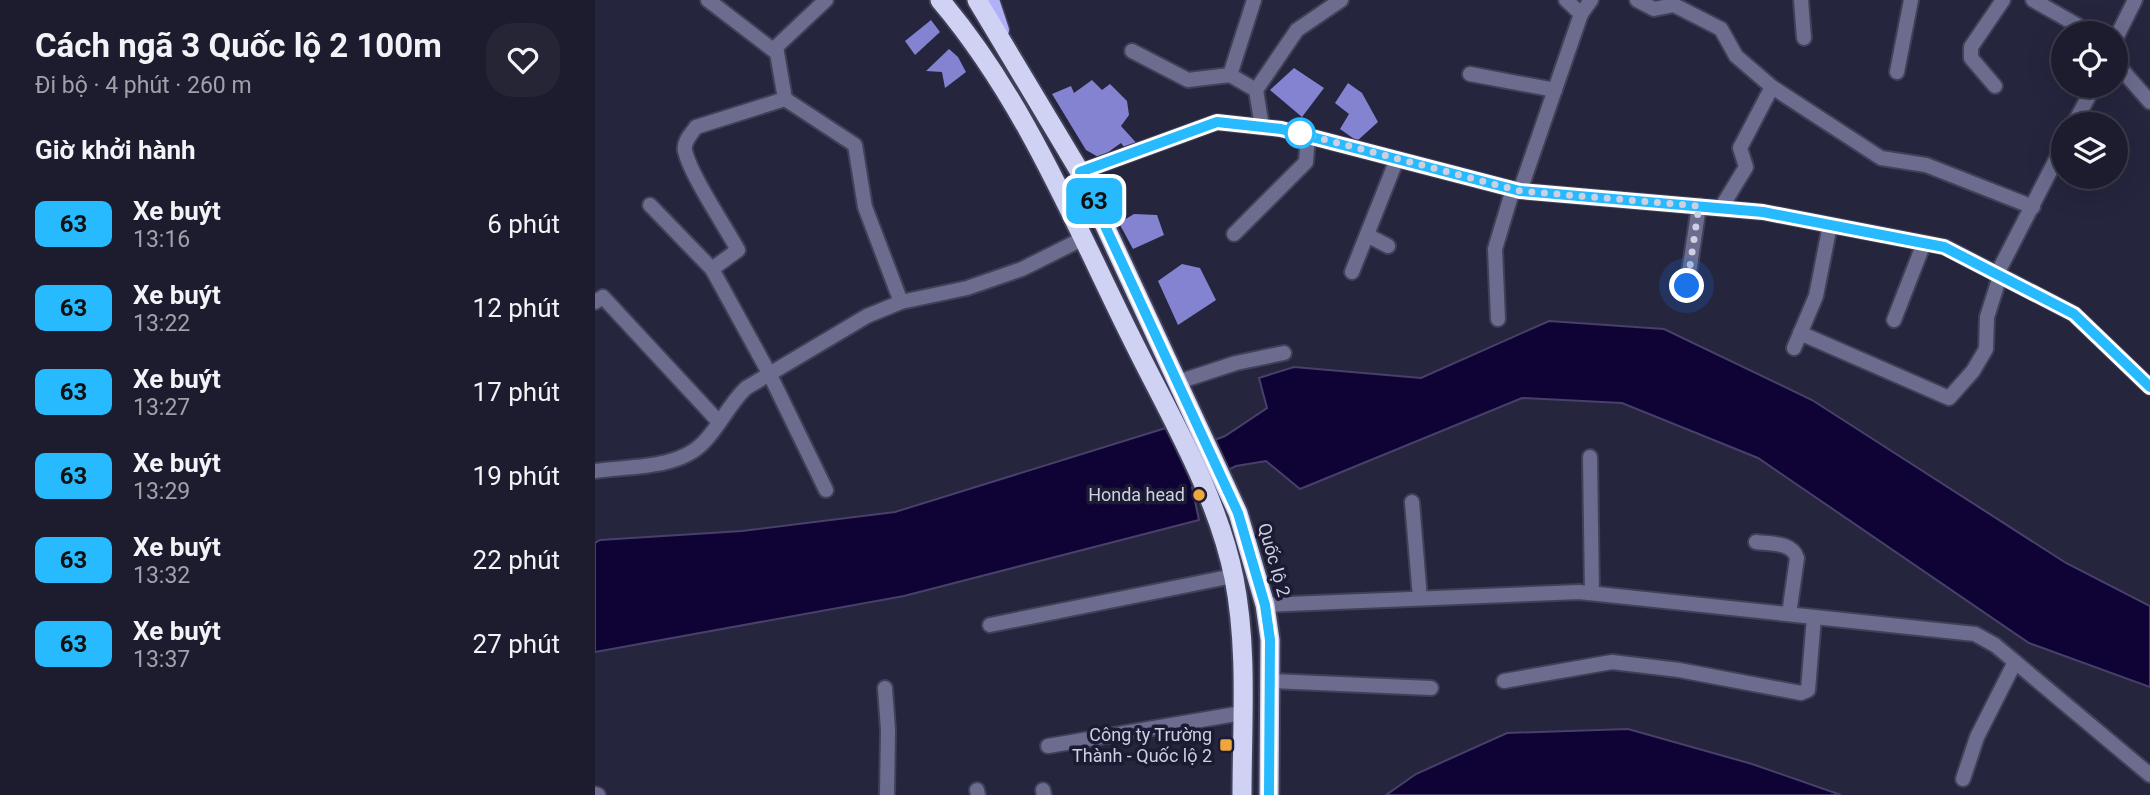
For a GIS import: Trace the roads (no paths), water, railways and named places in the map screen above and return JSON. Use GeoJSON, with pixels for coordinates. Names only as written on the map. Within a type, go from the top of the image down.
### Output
{"type":"FeatureCollection","features":[{"type":"Feature","properties":{"kind":"highway"},"geometry":{"type":"LineString","coordinates":[[940,0],[1002,82],[1054,178],[1196,469],[1213,512],[1233,576],[1241,625],[1242,795]]}},
{"type":"Feature","properties":{"kind":"highway","name":"Quốc lộ 2"},"geometry":{"type":"LineString","coordinates":[[977,0],[1080,172],[1238,513],[1265,605],[1272,681],[1269,795]]}},
{"type":"Feature","properties":{"kind":"main road"},"geometry":{"type":"LineString","coordinates":[[990,0],[1010,56]]}},
{"type":"Feature","properties":{"kind":"street"},"geometry":{"type":"LineString","coordinates":[[708,0],[777,53]]}},
{"type":"Feature","properties":{"kind":"street"},"geometry":{"type":"LineString","coordinates":[[826,0],[776,47],[785,99],[855,145],[866,207],[901,302]]}},
{"type":"Feature","properties":{"kind":"street"},"geometry":{"type":"LineString","coordinates":[[1230,75],[1254,0]]}},
{"type":"Feature","properties":{"kind":"street"},"geometry":{"type":"LineString","coordinates":[[1262,127],[1256,90],[1297,30],[1341,0]]}},
{"type":"Feature","properties":{"kind":"street"},"geometry":{"type":"LineString","coordinates":[[1566,0],[1581,14]]}},
{"type":"Feature","properties":{"kind":"street"},"geometry":{"type":"LineString","coordinates":[[1498,319],[1495,249],[1581,14],[1591,0]]}},
{"type":"Feature","properties":{"kind":"street"},"geometry":{"type":"LineString","coordinates":[[1637,0],[1654,9],[1674,5],[1721,29],[1736,55],[1772,88],[1881,158],[1926,165],[2033,207]]}},
{"type":"Feature","properties":{"kind":"street"},"geometry":{"type":"LineString","coordinates":[[1801,0],[1804,38]]}},
{"type":"Feature","properties":{"kind":"street"},"geometry":{"type":"LineString","coordinates":[[1897,72],[1912,0]]}},
{"type":"Feature","properties":{"kind":"street"},"geometry":{"type":"LineString","coordinates":[[1994,86],[1971,58],[1972,47],[2003,0]]}},
{"type":"Feature","properties":{"kind":"street"},"geometry":{"type":"LineString","coordinates":[[2033,0],[2070,21]]}},
{"type":"Feature","properties":{"kind":"street"},"geometry":{"type":"LineString","coordinates":[[2124,21],[2135,0]]}},
{"type":"Feature","properties":{"kind":"street"},"geometry":{"type":"LineString","coordinates":[[1132,51],[1188,80],[1230,75],[1256,90]]}},
{"type":"Feature","properties":{"kind":"street"},"geometry":{"type":"LineString","coordinates":[[1470,74],[1555,90]]}},
{"type":"Feature","properties":{"kind":"street"},"geometry":{"type":"LineString","coordinates":[[2128,77],[2150,102]]}},
{"type":"Feature","properties":{"kind":"street"},"geometry":{"type":"LineString","coordinates":[[1721,208],[1746,167],[1740,148],[1772,88]]}},
{"type":"Feature","properties":{"kind":"street"},"geometry":{"type":"LineString","coordinates":[[712,269],[738,250],[695,174],[684,149],[687,139],[697,127],[785,99]]}},
{"type":"Feature","properties":{"kind":"street"},"geometry":{"type":"LineString","coordinates":[[1080,172],[1217,122],[1308,135],[1517,190],[1763,212],[1944,247],[2074,314],[2148,377]]}},
{"type":"Feature","properties":{"kind":"street"},"geometry":{"type":"LineString","coordinates":[[1234,234],[1306,162],[1308,135]]}},
{"type":"Feature","properties":{"kind":"street"},"geometry":{"type":"LineString","coordinates":[[1352,272],[1397,159]]}},
{"type":"Feature","properties":{"kind":"street"},"geometry":{"type":"LineString","coordinates":[[1800,333],[1949,398],[1973,371],[1986,349],[1987,317],[1998,275],[2051,170]]}},
{"type":"Feature","properties":{"kind":"street"},"geometry":{"type":"LineString","coordinates":[[650,205],[712,269],[769,373],[826,490]]}},
{"type":"Feature","properties":{"kind":"street"},"geometry":{"type":"LineString","coordinates":[[1687,286],[1699,206]]}},
{"type":"Feature","properties":{"kind":"street"},"geometry":{"type":"LineString","coordinates":[[1794,348],[1816,296],[1830,225]]}},
{"type":"Feature","properties":{"kind":"street"},"geometry":{"type":"LineString","coordinates":[[1367,234],[1388,246]]}},
{"type":"Feature","properties":{"kind":"street"},"geometry":{"type":"LineString","coordinates":[[595,471],[683,458],[705,441],[735,398],[769,373],[867,316],[901,302],[967,288],[1022,269],[1082,239]]}},
{"type":"Feature","properties":{"kind":"street"},"geometry":{"type":"LineString","coordinates":[[1894,320],[1924,243]]}},
{"type":"Feature","properties":{"kind":"street"},"geometry":{"type":"LineString","coordinates":[[595,302],[603,297],[718,421]]}},
{"type":"Feature","properties":{"kind":"street"},"geometry":{"type":"LineString","coordinates":[[1180,387],[1236,363],[1284,353]]}},
{"type":"Feature","properties":{"kind":"street"},"geometry":{"type":"LineString","coordinates":[[1590,457],[1592,593]]}},
{"type":"Feature","properties":{"kind":"street"},"geometry":{"type":"LineString","coordinates":[[1412,502],[1420,597]]}},
{"type":"Feature","properties":{"kind":"street"},"geometry":{"type":"LineString","coordinates":[[1756,542],[1788,547],[1796,553],[1789,614]]}},
{"type":"Feature","properties":{"kind":"street"},"geometry":{"type":"LineString","coordinates":[[990,625],[1233,576]]}},
{"type":"Feature","properties":{"kind":"street"},"geometry":{"type":"LineString","coordinates":[[1265,605],[1420,597],[1592,593],[1975,634],[1989,640],[2150,775]]}},
{"type":"Feature","properties":{"kind":"street"},"geometry":{"type":"LineString","coordinates":[[1504,681],[1612,662],[1679,670],[1801,693],[1808,690],[1814,617]]}},
{"type":"Feature","properties":{"kind":"street"},"geometry":{"type":"LineString","coordinates":[[1962,779],[1984,723],[2015,662]]}},
{"type":"Feature","properties":{"kind":"street"},"geometry":{"type":"LineString","coordinates":[[1272,681],[1431,688]]}},
{"type":"Feature","properties":{"kind":"street"},"geometry":{"type":"LineString","coordinates":[[885,688],[887,795]]}},
{"type":"Feature","properties":{"kind":"street"},"geometry":{"type":"LineString","coordinates":[[1048,746],[1242,713]]}},
{"type":"Feature","properties":{"kind":"place","name":"Honda head"},"geometry":{"type":"Point","coordinates":[1199,495]}},
{"type":"Feature","properties":{"kind":"place","name":"Công ty Trường Thành - Quốc lộ 2"},"geometry":{"type":"Point","coordinates":[1226,745]}}]}
